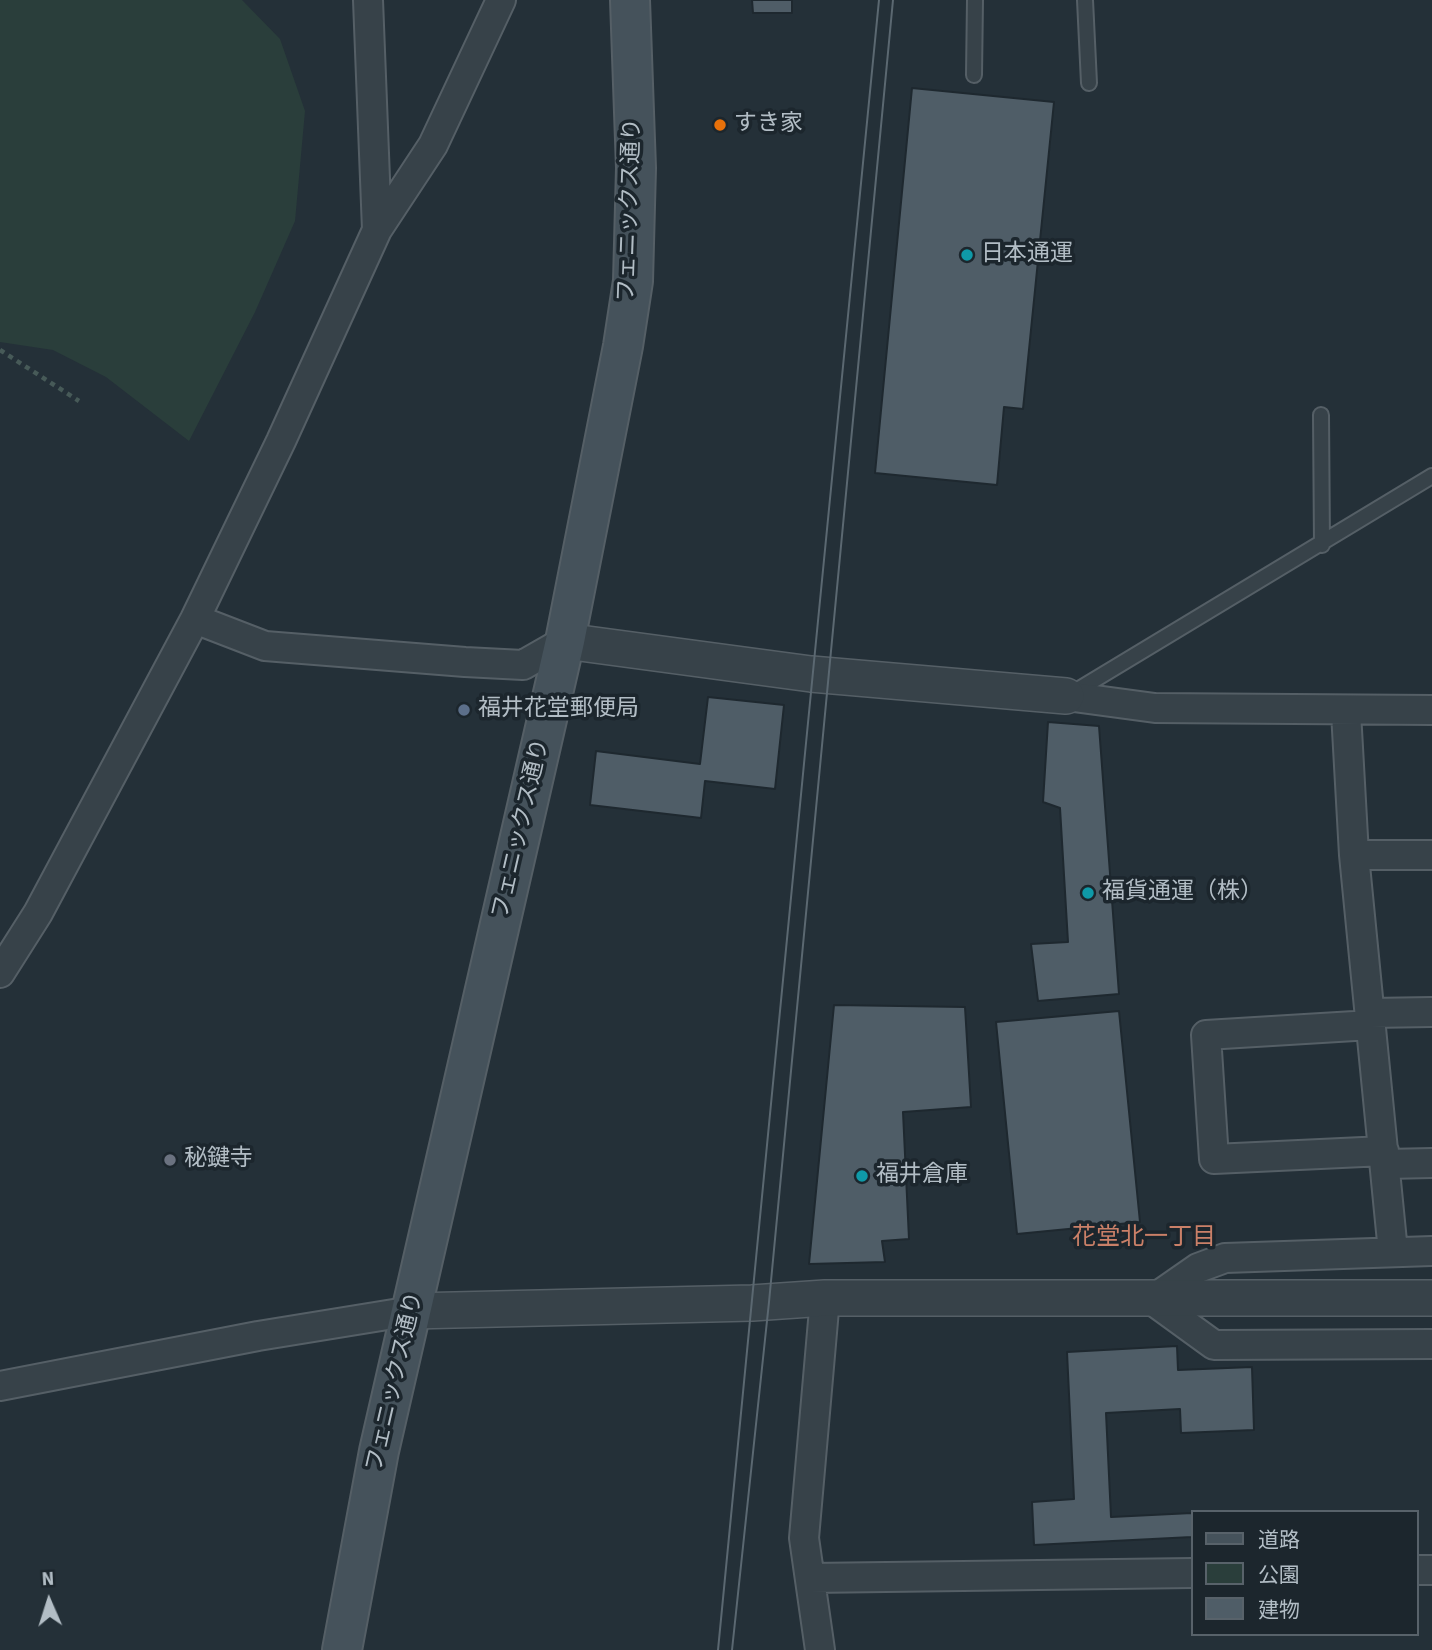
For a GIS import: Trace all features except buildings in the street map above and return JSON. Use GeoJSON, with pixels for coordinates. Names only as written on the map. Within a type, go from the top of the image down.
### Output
{"type":"FeatureCollection","features":[{"type":"Feature","properties":{"kind":"main road","name":"フェニックス通り"},"geometry":{"type":"LineString","coordinates":[[342,1650],[379,1451],[565,640],[633,281],[636,169],[630,0]]}},
{"type":"Feature","properties":{"kind":"street"},"geometry":{"type":"LineString","coordinates":[[368,0],[377,230]]}},
{"type":"Feature","properties":{"kind":"street"},"geometry":{"type":"LineString","coordinates":[[0,973],[38,913],[195,619],[377,230],[433,145],[501,0]]}},
{"type":"Feature","properties":{"kind":"street"},"geometry":{"type":"LineString","coordinates":[[195,619],[265,646],[488,663],[523,665],[565,640],[811,674],[1066,696],[1155,708],[1346,712],[1432,710]]}},
{"type":"Feature","properties":{"kind":"street"},"geometry":{"type":"LineString","coordinates":[[1346,712],[1354,855],[1392,1252]]}},
{"type":"Feature","properties":{"kind":"street"},"geometry":{"type":"LineString","coordinates":[[1354,855],[1432,855]]}},
{"type":"Feature","properties":{"kind":"street"},"geometry":{"type":"LineString","coordinates":[[1432,1012],[1206,1035],[1214,1159],[1385,1157],[1432,1163]]}},
{"type":"Feature","properties":{"kind":"street"},"geometry":{"type":"LineString","coordinates":[[1152,1300],[1198,1268],[1225,1258],[1432,1251]]}},
{"type":"Feature","properties":{"kind":"street"},"geometry":{"type":"LineString","coordinates":[[820,1650],[804,1538],[825,1298]]}},
{"type":"Feature","properties":{"kind":"street"},"geometry":{"type":"LineString","coordinates":[[0,1386],[258,1336],[412,1311],[752,1303],[825,1298],[1421,1298]]}},
{"type":"Feature","properties":{"kind":"street"},"geometry":{"type":"LineString","coordinates":[[1152,1300],[1206,1342],[1222,1347],[1432,1344]]}},
{"type":"Feature","properties":{"kind":"street"},"geometry":{"type":"LineString","coordinates":[[810,1578],[1190,1573]]}},
{"type":"Feature","properties":{"kind":"lane"},"geometry":{"type":"LineString","coordinates":[[974,75],[975,0]]}},
{"type":"Feature","properties":{"kind":"lane"},"geometry":{"type":"LineString","coordinates":[[1086,0],[1089,83]]}},
{"type":"Feature","properties":{"kind":"lane"},"geometry":{"type":"LineString","coordinates":[[1321,415],[1322,545]]}},
{"type":"Feature","properties":{"kind":"lane"},"geometry":{"type":"LineString","coordinates":[[1066,696],[1322,545],[1432,476]]}},
{"type":"Feature","properties":{"kind":"path"},"geometry":{"type":"LineString","coordinates":[[0,351],[79,401]]}},
{"type":"Feature","properties":{"kind":"green space"},"geometry":{"type":"Polygon","coordinates":[[[0,0],[242,0],[280,39],[305,111],[295,221],[255,312],[189,441],[106,377],[53,350],[0,342],[0,0]]]}},
{"type":"Feature","properties":{"kind":"tram line"},"geometry":{"type":"LineString","coordinates":[[718,1650],[879,0]]}},
{"type":"Feature","properties":{"kind":"tram line"},"geometry":{"type":"LineString","coordinates":[[732,1650],[769,1302],[893,0]]}},
{"type":"Feature","properties":{"kind":"place","name":"すき家"},"geometry":{"type":"Point","coordinates":[720,125]}},
{"type":"Feature","properties":{"kind":"place","name":"日本通運"},"geometry":{"type":"Point","coordinates":[967,255]}},
{"type":"Feature","properties":{"kind":"place","name":"福井花堂郵便局"},"geometry":{"type":"Point","coordinates":[464,710]}},
{"type":"Feature","properties":{"kind":"place","name":"福貨通運（株）"},"geometry":{"type":"Point","coordinates":[1088,893]}},
{"type":"Feature","properties":{"kind":"place","name":"秘鍵寺"},"geometry":{"type":"Point","coordinates":[170,1160]}},
{"type":"Feature","properties":{"kind":"place","name":"福井倉庫"},"geometry":{"type":"Point","coordinates":[862,1176]}},
{"type":"Feature","properties":{"kind":"district","name":"花堂北一丁目"},"geometry":{"type":"Point","coordinates":[1144,1239]}}]}
